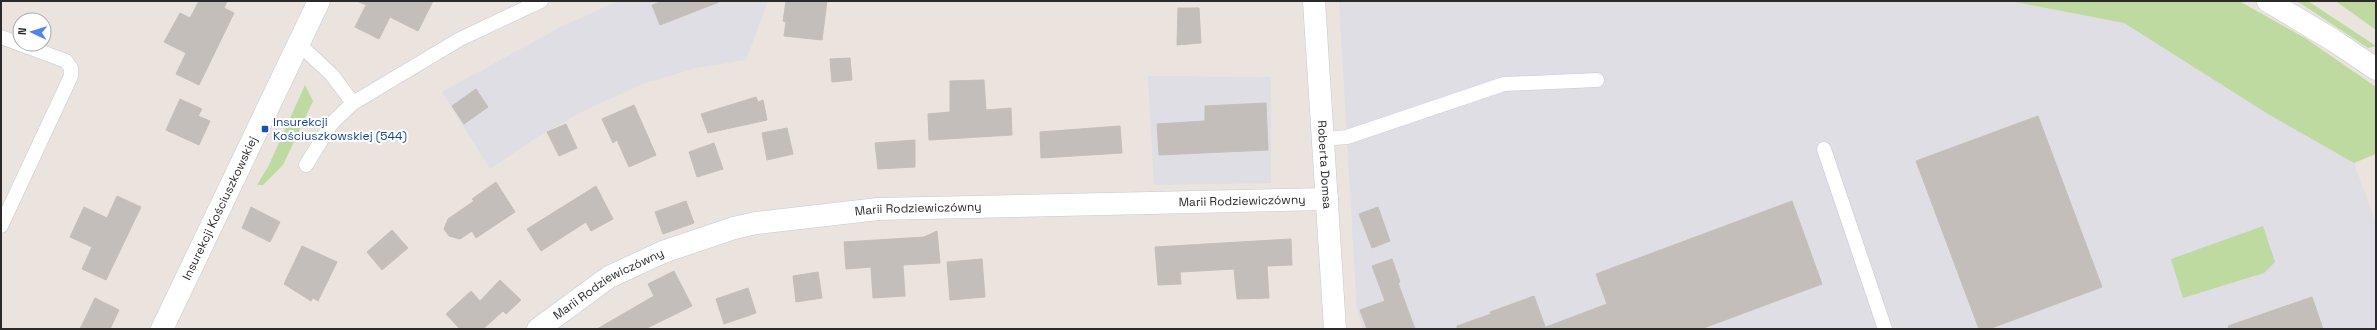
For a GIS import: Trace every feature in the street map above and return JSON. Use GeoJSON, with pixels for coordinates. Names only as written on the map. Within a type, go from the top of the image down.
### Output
{"type":"FeatureCollection","features":[{"type":"Feature","properties":{"kind":"street","name":"Insurekcji Kościuszkowskiej"},"geometry":{"type":"LineString","coordinates":[[162,329],[319,1]]}},
{"type":"Feature","properties":{"kind":"street","name":"Roberta Domsa"},"geometry":{"type":"LineString","coordinates":[[1314,1],[1334,329]]}},
{"type":"Feature","properties":{"kind":"street"},"geometry":{"type":"LineString","coordinates":[[2268,1],[2375,66]]}},
{"type":"Feature","properties":{"kind":"street","name":"Marii Rodziewiczówny"},"geometry":{"type":"LineString","coordinates":[[538,329],[609,277],[663,252],[734,228],[756,223],[878,210],[1327,199]]}},
{"type":"Feature","properties":{"kind":"lane"},"geometry":{"type":"LineString","coordinates":[[306,165],[332,123],[353,103],[460,39],[541,1]]}},
{"type":"Feature","properties":{"kind":"lane"},"geometry":{"type":"LineString","coordinates":[[1,37],[66,61],[71,68],[71,76],[1,226]]}},
{"type":"Feature","properties":{"kind":"lane"},"geometry":{"type":"LineString","coordinates":[[299,44],[332,75],[353,103]]}},
{"type":"Feature","properties":{"kind":"lane"},"geometry":{"type":"LineString","coordinates":[[1323,139],[1347,137],[1504,84],[1597,80]]}},
{"type":"Feature","properties":{"kind":"lane"},"geometry":{"type":"LineString","coordinates":[[1824,150],[1885,329]]}},
{"type":"Feature","properties":{"kind":"shaded area"},"geometry":{"type":"Polygon","coordinates":[[[618,1],[768,1],[746,60],[696,68],[645,83],[587,109],[534,139],[490,169],[442,92],[559,28],[618,1]]]}},
{"type":"Feature","properties":{"kind":"shaded area"},"geometry":{"type":"Polygon","coordinates":[[[1339,1],[2010,1],[2124,23],[2268,114],[2354,163],[2376,223],[2376,329],[1363,329],[1357,310],[1339,1]]]}},
{"type":"Feature","properties":{"kind":"shaded area"},"geometry":{"type":"Polygon","coordinates":[[[1148,76],[1271,77],[1271,183],[1154,185],[1148,76]]]}},
{"type":"Feature","properties":{"kind":"green space"},"geometry":{"type":"Polygon","coordinates":[[[2010,1],[2239,1],[2305,38],[2376,87],[2376,154],[2354,163],[2268,114],[2124,23],[2010,1]]]}},
{"type":"Feature","properties":{"kind":"green space"},"geometry":{"type":"Polygon","coordinates":[[[2297,1],[2308,1],[2376,46],[2368,48],[2297,1]]]}},
{"type":"Feature","properties":{"kind":"green space"},"geometry":{"type":"Polygon","coordinates":[[[2335,1],[2376,1],[2376,30],[2337,2],[2335,1]]]}},
{"type":"Feature","properties":{"kind":"green space"},"geometry":{"type":"Polygon","coordinates":[[[305,85],[313,101],[283,165],[263,185],[257,185],[269,165],[305,85]]]}},
{"type":"Feature","properties":{"kind":"green space"},"geometry":{"type":"Polygon","coordinates":[[[2263,226],[2275,262],[2264,273],[2183,298],[2171,259],[2263,226]]]}},
{"type":"Feature","properties":{"kind":"building"},"geometry":{"type":"Polygon","coordinates":[[[199,1],[227,1],[224,8],[234,13],[199,85],[176,74],[186,53],[164,42],[180,13],[190,18],[199,1]]]}},
{"type":"Feature","properties":{"kind":"building"},"geometry":{"type":"Polygon","coordinates":[[[357,1],[433,1],[418,31],[390,17],[379,39],[355,27],[366,5],[357,1]]]}},
{"type":"Feature","properties":{"kind":"building"},"geometry":{"type":"Polygon","coordinates":[[[663,1],[719,2],[660,25],[652,5],[663,1]]]}},
{"type":"Feature","properties":{"kind":"building"},"geometry":{"type":"Polygon","coordinates":[[[786,1],[827,1],[822,40],[784,36],[786,22],[783,21],[786,1]]]}},
{"type":"Feature","properties":{"kind":"building"},"geometry":{"type":"Polygon","coordinates":[[[1178,8],[1199,8],[1201,43],[1177,45],[1178,8]]]}},
{"type":"Feature","properties":{"kind":"building"},"geometry":{"type":"Polygon","coordinates":[[[850,58],[852,80],[832,82],[830,59],[850,58]]]}},
{"type":"Feature","properties":{"kind":"building"},"geometry":{"type":"Polygon","coordinates":[[[984,80],[986,110],[1011,108],[1012,135],[929,140],[928,114],[950,112],[950,81],[984,80]]]}},
{"type":"Feature","properties":{"kind":"building"},"geometry":{"type":"Polygon","coordinates":[[[476,89],[488,107],[464,124],[452,106],[476,89]]]}},
{"type":"Feature","properties":{"kind":"building"},"geometry":{"type":"Polygon","coordinates":[[[756,97],[758,102],[763,100],[767,120],[708,133],[701,114],[756,97]]]}},
{"type":"Feature","properties":{"kind":"building"},"geometry":{"type":"Polygon","coordinates":[[[180,99],[202,109],[198,116],[210,121],[199,145],[166,130],[180,99]]]}},
{"type":"Feature","properties":{"kind":"building"},"geometry":{"type":"Polygon","coordinates":[[[1266,103],[1268,150],[1159,155],[1157,124],[1205,121],[1205,106],[1266,103]]]}},
{"type":"Feature","properties":{"kind":"building"},"geometry":{"type":"Polygon","coordinates":[[[634,105],[656,155],[629,167],[617,140],[613,143],[602,119],[634,105]]]}},
{"type":"Feature","properties":{"kind":"building"},"geometry":{"type":"Polygon","coordinates":[[[2038,116],[2102,287],[1989,329],[1979,329],[1916,161],[2038,116]]]}},
{"type":"Feature","properties":{"kind":"building"},"geometry":{"type":"Polygon","coordinates":[[[566,124],[577,148],[559,156],[547,132],[566,124]]]}},
{"type":"Feature","properties":{"kind":"building"},"geometry":{"type":"Polygon","coordinates":[[[1120,126],[1122,153],[1041,158],[1040,132],[1120,126]]]}},
{"type":"Feature","properties":{"kind":"building"},"geometry":{"type":"Polygon","coordinates":[[[787,128],[793,154],[767,160],[762,133],[787,128]]]}},
{"type":"Feature","properties":{"kind":"building"},"geometry":{"type":"Polygon","coordinates":[[[915,140],[915,167],[878,169],[875,143],[915,140]]]}},
{"type":"Feature","properties":{"kind":"building"},"geometry":{"type":"Polygon","coordinates":[[[714,143],[723,169],[697,177],[689,152],[714,143]]]}},
{"type":"Feature","properties":{"kind":"building"},"geometry":{"type":"Polygon","coordinates":[[[496,182],[515,212],[476,238],[472,231],[460,239],[449,236],[444,229],[448,219],[474,201],[472,199],[496,182]]]}},
{"type":"Feature","properties":{"kind":"building"},"geometry":{"type":"Polygon","coordinates":[[[596,186],[613,219],[591,231],[586,222],[541,251],[527,229],[596,186]]]}},
{"type":"Feature","properties":{"kind":"building"},"geometry":{"type":"Polygon","coordinates":[[[117,196],[141,207],[106,280],[82,269],[92,247],[70,237],[84,207],[107,218],[117,196]]]}},
{"type":"Feature","properties":{"kind":"building"},"geometry":{"type":"Polygon","coordinates":[[[686,201],[694,223],[663,234],[655,212],[686,201]]]}},
{"type":"Feature","properties":{"kind":"building"},"geometry":{"type":"Polygon","coordinates":[[[1792,201],[1822,284],[1701,329],[1546,329],[1546,327],[1607,304],[1596,274],[1792,201]]]}},
{"type":"Feature","properties":{"kind":"building"},"geometry":{"type":"Polygon","coordinates":[[[251,207],[280,222],[270,242],[242,228],[251,207]]]}},
{"type":"Feature","properties":{"kind":"building"},"geometry":{"type":"Polygon","coordinates":[[[1378,207],[1390,241],[1372,248],[1359,214],[1378,207]]]}},
{"type":"Feature","properties":{"kind":"building"},"geometry":{"type":"Polygon","coordinates":[[[392,230],[408,248],[382,270],[367,252],[392,230]]]}},
{"type":"Feature","properties":{"kind":"building"},"geometry":{"type":"Polygon","coordinates":[[[937,231],[940,263],[903,265],[905,296],[873,298],[871,267],[846,269],[844,242],[924,237],[937,231]]]}},
{"type":"Feature","properties":{"kind":"building"},"geometry":{"type":"Polygon","coordinates":[[[1291,239],[1292,265],[1267,266],[1269,298],[1237,299],[1234,269],[1180,272],[1181,284],[1158,285],[1155,247],[1291,239]]]}},
{"type":"Feature","properties":{"kind":"building"},"geometry":{"type":"Polygon","coordinates":[[[302,246],[337,262],[318,301],[313,298],[311,301],[284,284],[302,246]]]}},
{"type":"Feature","properties":{"kind":"building"},"geometry":{"type":"Polygon","coordinates":[[[982,259],[985,297],[950,300],[947,262],[982,259]]]}},
{"type":"Feature","properties":{"kind":"building"},"geometry":{"type":"Polygon","coordinates":[[[1392,259],[1400,282],[1398,283],[1415,329],[1367,329],[1360,310],[1385,301],[1372,266],[1392,259]]]}},
{"type":"Feature","properties":{"kind":"building"},"geometry":{"type":"Polygon","coordinates":[[[674,271],[692,306],[645,329],[597,329],[654,296],[648,284],[674,271]]]}},
{"type":"Feature","properties":{"kind":"building"},"geometry":{"type":"Polygon","coordinates":[[[818,272],[822,298],[796,302],[793,276],[818,272]]]}},
{"type":"Feature","properties":{"kind":"building"},"geometry":{"type":"Polygon","coordinates":[[[500,280],[521,300],[506,314],[503,311],[483,329],[460,329],[446,314],[471,291],[480,301],[500,280]]]}},
{"type":"Feature","properties":{"kind":"building"},"geometry":{"type":"Polygon","coordinates":[[[748,288],[756,313],[724,324],[716,299],[748,288]]]}},
{"type":"Feature","properties":{"kind":"building"},"geometry":{"type":"Polygon","coordinates":[[[1534,296],[1546,329],[1457,329],[1457,326],[1534,296]]]}},
{"type":"Feature","properties":{"kind":"building"},"geometry":{"type":"Polygon","coordinates":[[[2312,297],[2323,329],[2229,329],[2228,326],[2312,297]]]}},
{"type":"Feature","properties":{"kind":"building"},"geometry":{"type":"Polygon","coordinates":[[[95,298],[119,310],[110,329],[80,329],[95,298]]]}},
{"type":"Feature","properties":{"kind":"place","name":"Insurekcji Kościuszkowskiej (544)"},"geometry":{"type":"Point","coordinates":[265,129]}}]}
